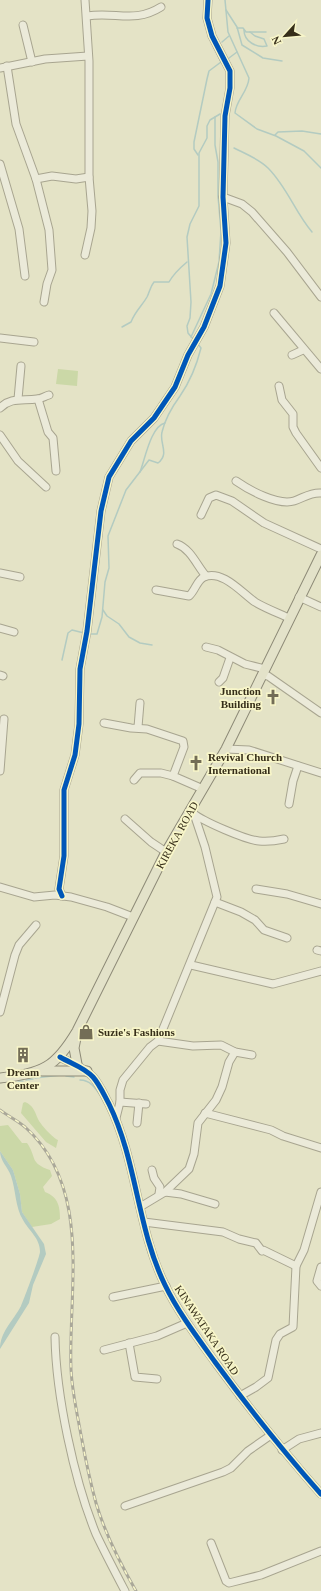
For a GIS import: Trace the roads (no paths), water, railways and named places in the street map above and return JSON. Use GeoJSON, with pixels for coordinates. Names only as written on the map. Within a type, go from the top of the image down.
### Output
{"type":"FeatureCollection","features":[{"type":"Feature","properties":{"kind":"main road","name":"KIREKA ROAD"},"geometry":{"type":"LineString","coordinates":[[0,1078],[32,1073],[52,1064],[60,1057],[77,1031],[166,852],[192,812],[203,789],[226,749],[299,597],[321,555]]}},
{"type":"Feature","properties":{"kind":"main road"},"geometry":{"type":"LineString","coordinates":[[77,1031],[74,1048],[77,1064]]}},
{"type":"Feature","properties":{"kind":"main road"},"geometry":{"type":"LineString","coordinates":[[32,1073],[87,1071]]}},
{"type":"Feature","properties":{"kind":"street"},"geometry":{"type":"LineString","coordinates":[[85,0],[88,56],[89,176],[92,217],[85,255]]}},
{"type":"Feature","properties":{"kind":"street"},"geometry":{"type":"LineString","coordinates":[[62,896],[59,889],[64,856],[64,790],[75,755],[78,732],[80,669],[87,634],[101,511],[109,477],[131,441],[162,408],[175,387],[188,355],[214,305],[220,286],[226,243],[223,197],[225,116],[230,88],[230,71],[212,36],[207,18],[208,0]]}},
{"type":"Feature","properties":{"kind":"street"},"geometry":{"type":"LineString","coordinates":[[87,16],[136,17],[150,14],[161,7]]}},
{"type":"Feature","properties":{"kind":"street"},"geometry":{"type":"LineString","coordinates":[[23,24],[32,62]]}},
{"type":"Feature","properties":{"kind":"street"},"geometry":{"type":"LineString","coordinates":[[44,302],[46,284],[52,270],[51,241],[36,179],[16,124],[4,67],[65,57],[88,56]]}},
{"type":"Feature","properties":{"kind":"street"},"geometry":{"type":"LineString","coordinates":[[0,164],[20,233],[25,276]]}},
{"type":"Feature","properties":{"kind":"street"},"geometry":{"type":"LineString","coordinates":[[36,179],[48,176],[76,179],[89,176]]}},
{"type":"Feature","properties":{"kind":"street"},"geometry":{"type":"LineString","coordinates":[[223,197],[242,204],[252,212],[287,252],[321,297]]}},
{"type":"Feature","properties":{"kind":"street"},"geometry":{"type":"LineString","coordinates":[[274,313],[321,369]]}},
{"type":"Feature","properties":{"kind":"street"},"geometry":{"type":"LineString","coordinates":[[0,338],[34,342]]}},
{"type":"Feature","properties":{"kind":"street"},"geometry":{"type":"LineString","coordinates":[[292,355],[304,350]]}},
{"type":"Feature","properties":{"kind":"street"},"geometry":{"type":"LineString","coordinates":[[18,399],[21,366]]}},
{"type":"Feature","properties":{"kind":"street"},"geometry":{"type":"LineString","coordinates":[[279,386],[282,400],[293,414],[293,427],[296,433],[321,468]]}},
{"type":"Feature","properties":{"kind":"street"},"geometry":{"type":"LineString","coordinates":[[0,408],[7,403],[18,399],[38,400],[48,395]]}},
{"type":"Feature","properties":{"kind":"street"},"geometry":{"type":"LineString","coordinates":[[38,400],[48,432],[53,438],[56,471]]}},
{"type":"Feature","properties":{"kind":"street"},"geometry":{"type":"LineString","coordinates":[[0,435],[18,461],[46,487]]}},
{"type":"Feature","properties":{"kind":"street"},"geometry":{"type":"LineString","coordinates":[[236,481],[256,493],[288,502],[310,494],[321,493]]}},
{"type":"Feature","properties":{"kind":"street"},"geometry":{"type":"LineString","coordinates":[[201,515],[209,498],[216,495],[236,504],[264,524],[321,550]]}},
{"type":"Feature","properties":{"kind":"street"},"geometry":{"type":"LineString","coordinates":[[177,544],[182,546],[190,553],[197,566],[206,576],[226,579],[255,602],[289,618]]}},
{"type":"Feature","properties":{"kind":"street"},"geometry":{"type":"LineString","coordinates":[[0,573],[20,577]]}},
{"type":"Feature","properties":{"kind":"street"},"geometry":{"type":"LineString","coordinates":[[156,590],[189,596],[206,576]]}},
{"type":"Feature","properties":{"kind":"street"},"geometry":{"type":"LineString","coordinates":[[299,597],[321,607]]}},
{"type":"Feature","properties":{"kind":"street"},"geometry":{"type":"LineString","coordinates":[[0,628],[14,632]]}},
{"type":"Feature","properties":{"kind":"street"},"geometry":{"type":"LineString","coordinates":[[206,647],[218,650],[230,658],[264,672],[321,713]]}},
{"type":"Feature","properties":{"kind":"street"},"geometry":{"type":"LineString","coordinates":[[219,682],[223,678],[230,658]]}},
{"type":"Feature","properties":{"kind":"street"},"geometry":{"type":"LineString","coordinates":[[138,728],[140,703]]}},
{"type":"Feature","properties":{"kind":"street"},"geometry":{"type":"LineString","coordinates":[[0,771],[4,719]]}},
{"type":"Feature","properties":{"kind":"street"},"geometry":{"type":"LineString","coordinates":[[104,723],[131,728],[147,729],[184,743],[173,776]]}},
{"type":"Feature","properties":{"kind":"street"},"geometry":{"type":"LineString","coordinates":[[226,749],[249,750],[321,773]]}},
{"type":"Feature","properties":{"kind":"street"},"geometry":{"type":"LineString","coordinates":[[289,804],[293,781],[298,766]]}},
{"type":"Feature","properties":{"kind":"street"},"geometry":{"type":"LineString","coordinates":[[134,780],[140,773],[161,773],[173,776],[203,789]]}},
{"type":"Feature","properties":{"kind":"street"},"geometry":{"type":"LineString","coordinates":[[192,812],[205,821],[252,840],[270,842],[284,839]]}},
{"type":"Feature","properties":{"kind":"street"},"geometry":{"type":"LineString","coordinates":[[116,1118],[120,1102],[120,1090],[126,1076],[150,1047],[158,1041],[191,965],[203,930],[215,902],[216,891],[205,847],[192,812]]}},
{"type":"Feature","properties":{"kind":"street"},"geometry":{"type":"LineString","coordinates":[[125,819],[151,842],[166,852]]}},
{"type":"Feature","properties":{"kind":"street"},"geometry":{"type":"LineString","coordinates":[[0,887],[27,895],[40,897],[62,896],[107,907],[133,917]]}},
{"type":"Feature","properties":{"kind":"street"},"geometry":{"type":"LineString","coordinates":[[256,889],[292,895],[321,904]]}},
{"type":"Feature","properties":{"kind":"street"},"geometry":{"type":"LineString","coordinates":[[215,902],[241,912],[255,920],[264,930],[287,938]]}},
{"type":"Feature","properties":{"kind":"street"},"geometry":{"type":"LineString","coordinates":[[0,1012],[14,956],[19,945],[36,925]]}},
{"type":"Feature","properties":{"kind":"street"},"geometry":{"type":"LineString","coordinates":[[191,965],[273,984],[321,971]]}},
{"type":"Feature","properties":{"kind":"street"},"geometry":{"type":"LineString","coordinates":[[158,1041],[193,1046],[221,1045],[235,1052],[252,1055]]}},
{"type":"Feature","properties":{"kind":"street"},"geometry":{"type":"LineString","coordinates":[[140,1207],[162,1193],[189,1169],[194,1154],[196,1130],[201,1118],[216,1100],[222,1087],[229,1062],[235,1052]]}},
{"type":"Feature","properties":{"kind":"street","name":"KINAWATAKA ROAD"},"geometry":{"type":"LineString","coordinates":[[60,1057],[77,1064],[87,1071],[101,1088],[116,1118],[128,1153],[152,1254],[166,1286],[188,1323],[240,1396],[282,1450],[321,1494]]}},
{"type":"Feature","properties":{"kind":"street"},"geometry":{"type":"LineString","coordinates":[[120,1102],[143,1104],[137,1124]]}},
{"type":"Feature","properties":{"kind":"street"},"geometry":{"type":"LineString","coordinates":[[205,1113],[271,1130],[283,1136],[321,1148]]}},
{"type":"Feature","properties":{"kind":"street"},"geometry":{"type":"LineString","coordinates":[[152,1170],[154,1178],[162,1193]]}},
{"type":"Feature","properties":{"kind":"street"},"geometry":{"type":"LineString","coordinates":[[240,1396],[268,1378],[276,1340],[280,1334],[293,1327],[296,1266],[304,1250],[321,1192]]}},
{"type":"Feature","properties":{"kind":"street"},"geometry":{"type":"LineString","coordinates":[[162,1193],[181,1194],[215,1204]]}},
{"type":"Feature","properties":{"kind":"street"},"geometry":{"type":"LineString","coordinates":[[144,1222],[223,1232],[238,1239],[256,1243],[262,1251],[263,1250],[296,1266]]}},
{"type":"Feature","properties":{"kind":"street"},"geometry":{"type":"LineString","coordinates":[[321,1267],[317,1281],[321,1286]]}},
{"type":"Feature","properties":{"kind":"street"},"geometry":{"type":"LineString","coordinates":[[113,1297],[166,1286]]}},
{"type":"Feature","properties":{"kind":"street"},"geometry":{"type":"LineString","coordinates":[[104,1350],[157,1336],[188,1323]]}},
{"type":"Feature","properties":{"kind":"street"},"geometry":{"type":"LineString","coordinates":[[55,1337],[59,1384],[75,1465],[96,1534],[125,1591]]}},
{"type":"Feature","properties":{"kind":"street"},"geometry":{"type":"LineString","coordinates":[[129,1343],[134,1377],[157,1379]]}},
{"type":"Feature","properties":{"kind":"street"},"geometry":{"type":"LineString","coordinates":[[282,1450],[299,1440],[321,1433]]}},
{"type":"Feature","properties":{"kind":"street"},"geometry":{"type":"LineString","coordinates":[[125,1506],[223,1472],[231,1468],[248,1451],[271,1435]]}},
{"type":"Feature","properties":{"kind":"street"},"geometry":{"type":"LineString","coordinates":[[211,1543],[226,1581],[229,1583],[261,1575],[321,1551]]}},
{"type":"Feature","properties":{"kind":"waterway"},"geometry":{"type":"LineString","coordinates":[[225,0],[228,32],[249,78],[247,88],[237,104],[235,113],[257,129],[276,136],[304,151],[321,168]]}},
{"type":"Feature","properties":{"kind":"waterway"},"geometry":{"type":"LineString","coordinates":[[226,10],[237,27],[242,45],[263,58],[282,61]]}},
{"type":"Feature","properties":{"kind":"waterway"},"geometry":{"type":"LineString","coordinates":[[237,28],[243,28],[246,32],[266,32]]}},
{"type":"Feature","properties":{"kind":"waterway"},"geometry":{"type":"LineString","coordinates":[[244,30],[246,38],[249,41],[255,45],[267,46],[264,39],[255,36],[250,32]]}},
{"type":"Feature","properties":{"kind":"waterway"},"geometry":{"type":"LineString","coordinates":[[222,42],[229,36]]}},
{"type":"Feature","properties":{"kind":"waterway"},"geometry":{"type":"LineString","coordinates":[[198,155],[194,149],[194,142],[207,79],[209,71],[221,62],[214,48]]}},
{"type":"Feature","properties":{"kind":"waterway"},"geometry":{"type":"LineString","coordinates":[[229,58],[237,52]]}},
{"type":"Feature","properties":{"kind":"waterway"},"geometry":{"type":"LineString","coordinates":[[194,340],[188,333],[187,326],[190,318],[191,302],[187,237],[190,224],[199,206],[199,153],[207,138],[207,126],[210,120],[220,114]]}},
{"type":"Feature","properties":{"kind":"waterway"},"geometry":{"type":"LineString","coordinates":[[191,337],[211,294],[219,262],[221,231],[218,196],[218,162],[215,145],[215,117]]}},
{"type":"Feature","properties":{"kind":"waterway"},"geometry":{"type":"LineString","coordinates":[[275,135],[278,132],[302,131],[321,134]]}},
{"type":"Feature","properties":{"kind":"waterway"},"geometry":{"type":"LineString","coordinates":[[234,148],[256,159],[275,175],[312,232]]}},
{"type":"Feature","properties":{"kind":"waterway"},"geometry":{"type":"LineString","coordinates":[[122,327],[131,322],[147,297],[154,282],[169,282],[177,271],[187,262]]}},
{"type":"Feature","properties":{"kind":"waterway"},"geometry":{"type":"LineString","coordinates":[[88,634],[97,634],[102,617],[105,582],[109,568],[108,536],[126,490],[149,460],[158,463],[163,456],[164,452],[161,436],[163,427],[174,404],[187,385],[195,367],[201,348],[197,343]]}},
{"type":"Feature","properties":{"kind":"waterway"},"geometry":{"type":"LineString","coordinates":[[140,472],[152,436],[160,425],[165,423]]}},
{"type":"Feature","properties":{"kind":"waterway"},"geometry":{"type":"LineString","coordinates":[[103,610],[107,616],[119,624],[129,637],[140,643],[152,645]]}},
{"type":"Feature","properties":{"kind":"waterway"},"geometry":{"type":"LineString","coordinates":[[62,660],[68,633],[72,630],[84,633]]}},
{"type":"Feature","properties":{"kind":"waterway"},"geometry":{"type":"LineString","coordinates":[[35,1078],[61,1075]]}},
{"type":"Feature","properties":{"kind":"waterway"},"geometry":{"type":"LineString","coordinates":[[66,1076],[74,1077]]}},
{"type":"Feature","properties":{"kind":"waterway"},"geometry":{"type":"LineString","coordinates":[[26,1080],[33,1079]]}},
{"type":"Feature","properties":{"kind":"waterway"},"geometry":{"type":"LineString","coordinates":[[80,1080],[90,1083],[102,1098]]}},
{"type":"Feature","properties":{"kind":"waterway"},"geometry":{"type":"LineString","coordinates":[[18,1081],[23,1081]]}},
{"type":"Feature","properties":{"kind":"waterway"},"geometry":{"type":"LineString","coordinates":[[147,1249],[149,1255]]}},
{"type":"Feature","properties":{"kind":"railway"},"geometry":{"type":"LineString","coordinates":[[0,1110],[25,1127],[46,1152],[60,1179],[69,1209],[73,1273],[71,1369],[76,1410],[96,1503],[113,1548],[136,1591]]}},
{"type":"Feature","properties":{"kind":"place","name":"Junction Building"},"geometry":{"type":"Point","coordinates":[273,697]}},
{"type":"Feature","properties":{"kind":"place","name":"Revival Church International"},"geometry":{"type":"Point","coordinates":[196,763]}},
{"type":"Feature","properties":{"kind":"place","name":"Suzie's Fashions"},"geometry":{"type":"Point","coordinates":[86,1032]}},
{"type":"Feature","properties":{"kind":"place","name":"Dream Center"},"geometry":{"type":"Point","coordinates":[23,1055]}}]}
